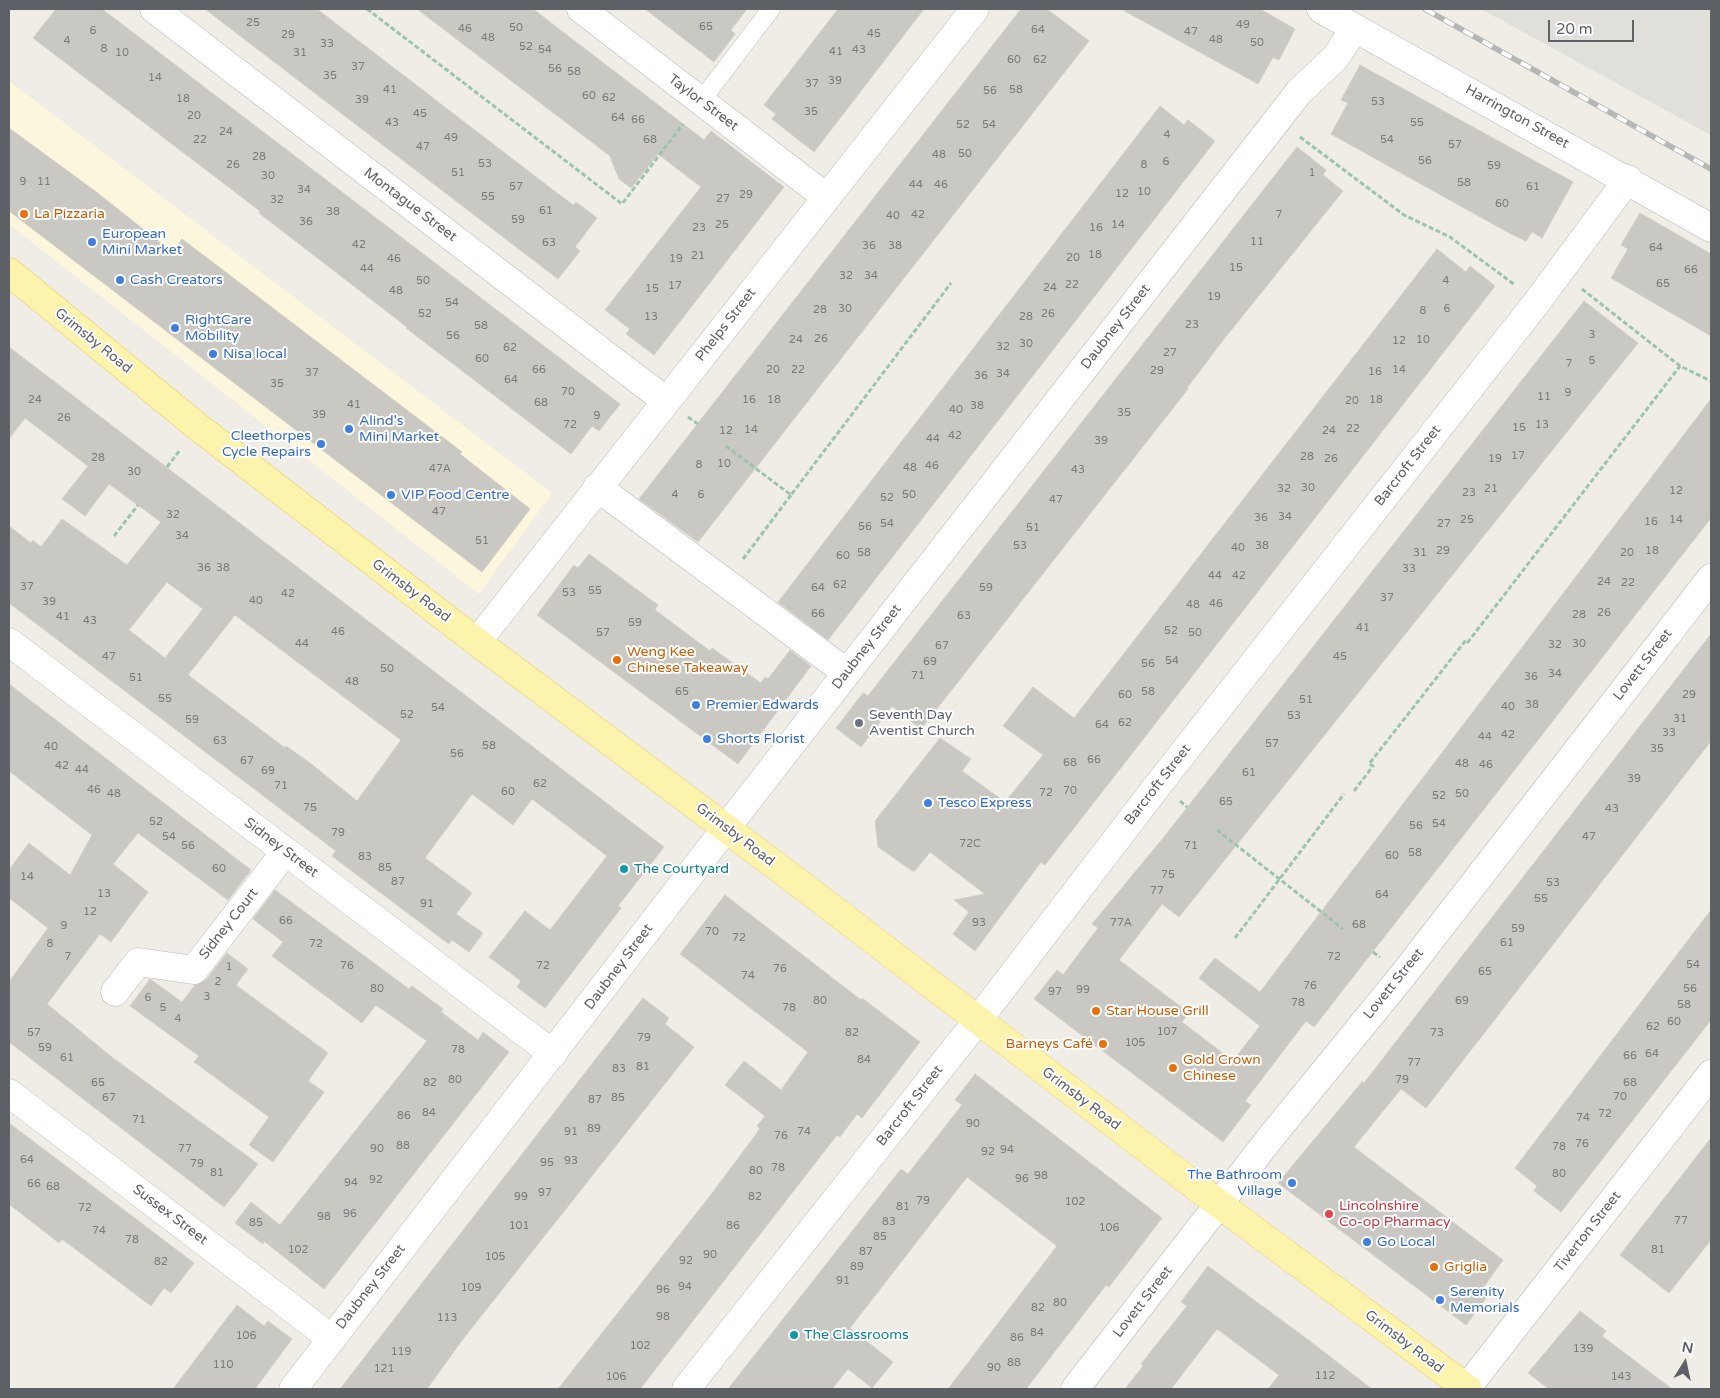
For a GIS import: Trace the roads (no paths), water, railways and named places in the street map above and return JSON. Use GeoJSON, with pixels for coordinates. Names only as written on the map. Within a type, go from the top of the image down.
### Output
{"type":"FeatureCollection","features":[{"type":"Feature","properties":{"kind":"main road","name":"Grimsby Road"},"geometry":{"type":"LineString","coordinates":[[9,272],[198,427],[477,642],[726,828],[1219,1204],[1467,1389]]}},
{"type":"Feature","properties":{"kind":"street","name":"Montague Street"},"geometry":{"type":"LineString","coordinates":[[154,9],[666,401]]}},
{"type":"Feature","properties":{"kind":"street","name":"Taylor Street"},"geometry":{"type":"LineString","coordinates":[[581,9],[826,197]]}},
{"type":"Feature","properties":{"kind":"street","name":"Phelps Street"},"geometry":{"type":"LineString","coordinates":[[477,642],[597,487],[975,9]]}},
{"type":"Feature","properties":{"kind":"street","name":"Harrington Street"},"geometry":{"type":"LineString","coordinates":[[1321,9],[1628,179],[1711,228]]}},
{"type":"Feature","properties":{"kind":"street","name":"Daubney Street"},"geometry":{"type":"LineString","coordinates":[[293,1389],[726,828],[1299,92],[1335,58],[1355,28]]}},
{"type":"Feature","properties":{"kind":"street","name":"Barcroft Street"},"geometry":{"type":"LineString","coordinates":[[686,1389],[978,1020],[1158,784],[1537,302],[1628,179]]}},
{"type":"Feature","properties":{"kind":"street"},"geometry":{"type":"LineString","coordinates":[[597,487],[847,673]]}},
{"type":"Feature","properties":{"kind":"street","name":"Lovett Street"},"geometry":{"type":"LineString","coordinates":[[1075,1389],[1219,1204],[1403,975],[1711,578]]}},
{"type":"Feature","properties":{"kind":"street","name":"Sidney Street"},"geometry":{"type":"LineString","coordinates":[[9,642],[553,1054]]}},
{"type":"Feature","properties":{"kind":"street","name":"Sidney Court"},"geometry":{"type":"LineString","coordinates":[[115,992],[138,962],[194,970],[286,852]]}},
{"type":"Feature","properties":{"kind":"street","name":"Tiverton Street"},"geometry":{"type":"LineString","coordinates":[[1467,1389],[1711,1074]]}},
{"type":"Feature","properties":{"kind":"street","name":"Sussex Street"},"geometry":{"type":"LineString","coordinates":[[9,1092],[331,1338]]}},
{"type":"Feature","properties":{"kind":"lane"},"geometry":{"type":"LineString","coordinates":[[700,101],[771,9]]}},
{"type":"Feature","properties":{"kind":"railway"},"geometry":{"type":"LineString","coordinates":[[1425,9],[1711,169]]}},
{"type":"Feature","properties":{"kind":"place","name":"La Pizzaria"},"geometry":{"type":"Point","coordinates":[24,214]}},
{"type":"Feature","properties":{"kind":"place","name":"European Mini Market"},"geometry":{"type":"Point","coordinates":[92,242]}},
{"type":"Feature","properties":{"kind":"place","name":"Cash Creators"},"geometry":{"type":"Point","coordinates":[120,280]}},
{"type":"Feature","properties":{"kind":"place","name":"RightCare Mobility"},"geometry":{"type":"Point","coordinates":[175,328]}},
{"type":"Feature","properties":{"kind":"place","name":"Nisa local"},"geometry":{"type":"Point","coordinates":[213,354]}},
{"type":"Feature","properties":{"kind":"place","name":"Alind's Mini Market"},"geometry":{"type":"Point","coordinates":[349,429]}},
{"type":"Feature","properties":{"kind":"place","name":"Cleethorpes Cycle Repairs"},"geometry":{"type":"Point","coordinates":[321,444]}},
{"type":"Feature","properties":{"kind":"place","name":"VIP Food Centre"},"geometry":{"type":"Point","coordinates":[391,495]}},
{"type":"Feature","properties":{"kind":"place","name":"Weng Kee Chinese Takeaway"},"geometry":{"type":"Point","coordinates":[617,660]}},
{"type":"Feature","properties":{"kind":"place","name":"Premier Edwards"},"geometry":{"type":"Point","coordinates":[696,705]}},
{"type":"Feature","properties":{"kind":"place","name":"Seventh Day Aventist Church"},"geometry":{"type":"Point","coordinates":[859,723]}},
{"type":"Feature","properties":{"kind":"place","name":"Shorts Florist"},"geometry":{"type":"Point","coordinates":[707,739]}},
{"type":"Feature","properties":{"kind":"place","name":"Tesco Express"},"geometry":{"type":"Point","coordinates":[928,803]}},
{"type":"Feature","properties":{"kind":"place","name":"The Courtyard"},"geometry":{"type":"Point","coordinates":[624,869]}},
{"type":"Feature","properties":{"kind":"place","name":"Star House Grill"},"geometry":{"type":"Point","coordinates":[1096,1011]}},
{"type":"Feature","properties":{"kind":"place","name":"Barneys Café"},"geometry":{"type":"Point","coordinates":[1103,1044]}},
{"type":"Feature","properties":{"kind":"place","name":"Gold Crown Chinese"},"geometry":{"type":"Point","coordinates":[1173,1068]}},
{"type":"Feature","properties":{"kind":"place","name":"The Bathroom Village"},"geometry":{"type":"Point","coordinates":[1292,1183]}},
{"type":"Feature","properties":{"kind":"place","name":"Lincolnshire Co-op Pharmacy"},"geometry":{"type":"Point","coordinates":[1329,1214]}},
{"type":"Feature","properties":{"kind":"place","name":"Go Local"},"geometry":{"type":"Point","coordinates":[1367,1242]}},
{"type":"Feature","properties":{"kind":"place","name":"Griglia"},"geometry":{"type":"Point","coordinates":[1434,1267]}},
{"type":"Feature","properties":{"kind":"place","name":"Serenity Memorials"},"geometry":{"type":"Point","coordinates":[1440,1300]}},
{"type":"Feature","properties":{"kind":"place","name":"The Classrooms"},"geometry":{"type":"Point","coordinates":[794,1335]}}]}
